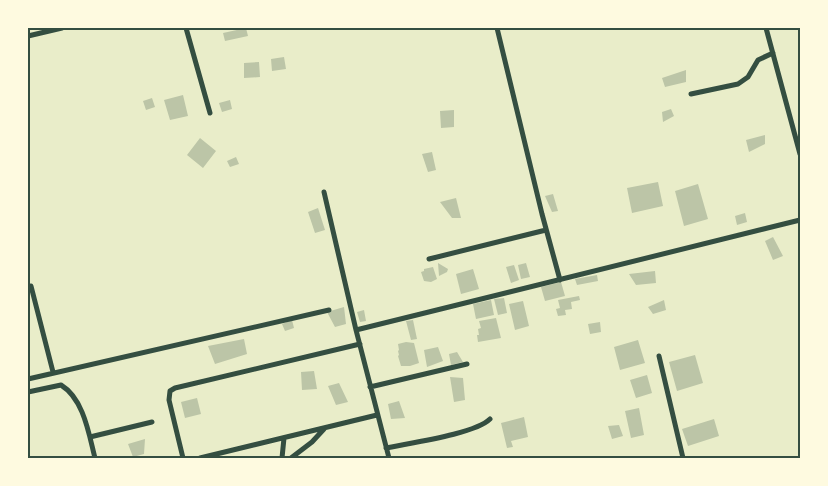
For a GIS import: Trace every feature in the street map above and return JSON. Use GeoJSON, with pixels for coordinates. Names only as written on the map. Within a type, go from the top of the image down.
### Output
{"type":"FeatureCollection","features":[{"type":"Feature","properties":{"kind":"street"},"geometry":{"type":"LineString","coordinates":[[28,36],[62,28]]}},
{"type":"Feature","properties":{"kind":"street"},"geometry":{"type":"LineString","coordinates":[[186,28],[210,113]]}},
{"type":"Feature","properties":{"kind":"street"},"geometry":{"type":"LineString","coordinates":[[497,28],[560,280]]}},
{"type":"Feature","properties":{"kind":"street"},"geometry":{"type":"LineString","coordinates":[[766,28],[800,154]]}},
{"type":"Feature","properties":{"kind":"street"},"geometry":{"type":"LineString","coordinates":[[692,94],[738,84],[748,77],[758,60],[773,53]]}},
{"type":"Feature","properties":{"kind":"street"},"geometry":{"type":"LineString","coordinates":[[324,192],[356,330],[389,458]]}},
{"type":"Feature","properties":{"kind":"street"},"geometry":{"type":"LineString","coordinates":[[356,330],[800,220]]}},
{"type":"Feature","properties":{"kind":"street"},"geometry":{"type":"LineString","coordinates":[[429,259],[546,230]]}},
{"type":"Feature","properties":{"kind":"street"},"geometry":{"type":"LineString","coordinates":[[31,286],[53,372]]}},
{"type":"Feature","properties":{"kind":"street"},"geometry":{"type":"LineString","coordinates":[[28,379],[329,310]]}},
{"type":"Feature","properties":{"kind":"street"},"geometry":{"type":"LineString","coordinates":[[183,458],[169,400],[170,391],[175,388],[360,344]]}},
{"type":"Feature","properties":{"kind":"street"},"geometry":{"type":"LineString","coordinates":[[659,356],[683,458]]}},
{"type":"Feature","properties":{"kind":"street"},"geometry":{"type":"LineString","coordinates":[[370,387],[467,364]]}},
{"type":"Feature","properties":{"kind":"street"},"geometry":{"type":"LineString","coordinates":[[28,392],[61,385],[65,388],[74,397],[79,407],[90,437],[95,458]]}},
{"type":"Feature","properties":{"kind":"street"},"geometry":{"type":"LineString","coordinates":[[200,458],[377,415]]}},
{"type":"Feature","properties":{"kind":"street"},"geometry":{"type":"LineString","coordinates":[[386,448],[462,432],[485,424],[490,419]]}},
{"type":"Feature","properties":{"kind":"street"},"geometry":{"type":"LineString","coordinates":[[90,437],[152,422]]}},
{"type":"Feature","properties":{"kind":"street"},"geometry":{"type":"LineString","coordinates":[[291,458],[312,442],[325,428]]}},
{"type":"Feature","properties":{"kind":"street"},"geometry":{"type":"LineString","coordinates":[[282,458],[284,438]]}},
{"type":"Feature","properties":{"kind":"building"},"geometry":{"type":"Polygon","coordinates":[[[246,28],[248,36],[225,41],[223,33],[246,28]]]}},
{"type":"Feature","properties":{"kind":"building"},"geometry":{"type":"Polygon","coordinates":[[[284,57],[286,69],[272,71],[271,59],[284,57]]]}},
{"type":"Feature","properties":{"kind":"building"},"geometry":{"type":"Polygon","coordinates":[[[259,62],[260,77],[244,78],[244,63],[259,62]]]}},
{"type":"Feature","properties":{"kind":"building"},"geometry":{"type":"Polygon","coordinates":[[[686,70],[686,82],[665,87],[662,78],[686,70]]]}},
{"type":"Feature","properties":{"kind":"building"},"geometry":{"type":"Polygon","coordinates":[[[183,95],[188,116],[170,120],[164,100],[183,95]]]}},
{"type":"Feature","properties":{"kind":"building"},"geometry":{"type":"Polygon","coordinates":[[[152,98],[155,107],[146,110],[143,101],[152,98]]]}},
{"type":"Feature","properties":{"kind":"building"},"geometry":{"type":"Polygon","coordinates":[[[230,100],[232,109],[222,112],[219,103],[230,100]]]}},
{"type":"Feature","properties":{"kind":"building"},"geometry":{"type":"Polygon","coordinates":[[[671,109],[674,116],[663,122],[662,112],[671,109]]]}},
{"type":"Feature","properties":{"kind":"building"},"geometry":{"type":"Polygon","coordinates":[[[454,110],[454,127],[441,128],[440,111],[454,110]]]}},
{"type":"Feature","properties":{"kind":"building"},"geometry":{"type":"Polygon","coordinates":[[[765,135],[765,144],[749,152],[746,140],[765,135]]]}},
{"type":"Feature","properties":{"kind":"building"},"geometry":{"type":"Polygon","coordinates":[[[200,138],[216,151],[203,168],[187,155],[200,138]]]}},
{"type":"Feature","properties":{"kind":"building"},"geometry":{"type":"Polygon","coordinates":[[[432,152],[436,170],[428,172],[422,154],[432,152]]]}},
{"type":"Feature","properties":{"kind":"building"},"geometry":{"type":"Polygon","coordinates":[[[236,157],[239,164],[230,167],[227,161],[236,157]]]}},
{"type":"Feature","properties":{"kind":"building"},"geometry":{"type":"Polygon","coordinates":[[[658,182],[663,206],[632,213],[627,188],[658,182]]]}},
{"type":"Feature","properties":{"kind":"building"},"geometry":{"type":"Polygon","coordinates":[[[698,184],[708,219],[684,226],[675,191],[698,184]]]}},
{"type":"Feature","properties":{"kind":"building"},"geometry":{"type":"Polygon","coordinates":[[[553,194],[558,211],[552,212],[545,196],[553,194]]]}},
{"type":"Feature","properties":{"kind":"building"},"geometry":{"type":"Polygon","coordinates":[[[456,198],[461,218],[452,218],[440,202],[456,198]]]}},
{"type":"Feature","properties":{"kind":"building"},"geometry":{"type":"Polygon","coordinates":[[[318,208],[325,230],[315,233],[308,212],[318,208]]]}},
{"type":"Feature","properties":{"kind":"building"},"geometry":{"type":"Polygon","coordinates":[[[745,213],[747,222],[737,225],[735,216],[745,213]]]}},
{"type":"Feature","properties":{"kind":"building"},"geometry":{"type":"Polygon","coordinates":[[[773,237],[783,256],[773,260],[765,241],[773,237]]]}},
{"type":"Feature","properties":{"kind":"building"},"geometry":{"type":"Polygon","coordinates":[[[438,263],[448,269],[447,272],[439,276],[438,263]]]}},
{"type":"Feature","properties":{"kind":"building"},"geometry":{"type":"Polygon","coordinates":[[[526,263],[530,277],[521,279],[518,265],[526,263]]]}},
{"type":"Feature","properties":{"kind":"building"},"geometry":{"type":"Polygon","coordinates":[[[514,265],[519,280],[511,283],[506,267],[514,265]]]}},
{"type":"Feature","properties":{"kind":"building"},"geometry":{"type":"Polygon","coordinates":[[[433,267],[437,279],[431,282],[424,281],[421,272],[424,269],[433,267]]]}},
{"type":"Feature","properties":{"kind":"building"},"geometry":{"type":"Polygon","coordinates":[[[473,269],[479,289],[461,294],[456,274],[473,269]]]}},
{"type":"Feature","properties":{"kind":"building"},"geometry":{"type":"Polygon","coordinates":[[[655,271],[656,283],[636,285],[629,274],[655,271]]]}},
{"type":"Feature","properties":{"kind":"building"},"geometry":{"type":"Polygon","coordinates":[[[597,275],[598,281],[577,285],[575,279],[597,275]]]}},
{"type":"Feature","properties":{"kind":"building"},"geometry":{"type":"Polygon","coordinates":[[[561,282],[565,296],[545,301],[541,287],[561,282]]]}},
{"type":"Feature","properties":{"kind":"building"},"geometry":{"type":"Polygon","coordinates":[[[579,296],[580,300],[571,302],[572,309],[565,310],[566,315],[558,316],[556,309],[560,308],[558,300],[579,296]]]}},
{"type":"Feature","properties":{"kind":"building"},"geometry":{"type":"Polygon","coordinates":[[[504,298],[507,313],[498,315],[494,299],[504,298]]]}},
{"type":"Feature","properties":{"kind":"building"},"geometry":{"type":"Polygon","coordinates":[[[491,300],[494,315],[476,319],[473,304],[491,300]]]}},
{"type":"Feature","properties":{"kind":"building"},"geometry":{"type":"Polygon","coordinates":[[[664,300],[666,310],[653,314],[648,307],[664,300]]]}},
{"type":"Feature","properties":{"kind":"building"},"geometry":{"type":"Polygon","coordinates":[[[523,301],[529,326],[515,330],[509,304],[523,301]]]}},
{"type":"Feature","properties":{"kind":"building"},"geometry":{"type":"Polygon","coordinates":[[[344,307],[346,324],[335,327],[327,312],[344,307]]]}},
{"type":"Feature","properties":{"kind":"building"},"geometry":{"type":"Polygon","coordinates":[[[364,310],[366,321],[360,322],[357,312],[364,310]]]}},
{"type":"Feature","properties":{"kind":"building"},"geometry":{"type":"Polygon","coordinates":[[[496,318],[501,338],[478,342],[478,329],[481,328],[479,321],[496,318]]]}},
{"type":"Feature","properties":{"kind":"building"},"geometry":{"type":"Polygon","coordinates":[[[292,320],[294,328],[285,331],[282,324],[292,320]]]}},
{"type":"Feature","properties":{"kind":"building"},"geometry":{"type":"Polygon","coordinates":[[[413,320],[417,339],[411,340],[406,321],[413,320]]]}},
{"type":"Feature","properties":{"kind":"building"},"geometry":{"type":"Polygon","coordinates":[[[600,322],[601,332],[590,334],[588,324],[600,322]]]}},
{"type":"Feature","properties":{"kind":"building"},"geometry":{"type":"Polygon","coordinates":[[[244,339],[247,354],[215,364],[208,346],[244,339]]]}},
{"type":"Feature","properties":{"kind":"building"},"geometry":{"type":"Polygon","coordinates":[[[638,340],[645,363],[620,370],[614,347],[638,340]]]}},
{"type":"Feature","properties":{"kind":"building"},"geometry":{"type":"Polygon","coordinates":[[[414,343],[419,363],[401,366],[398,356],[398,344],[414,343]]]}},
{"type":"Feature","properties":{"kind":"building"},"geometry":{"type":"Polygon","coordinates":[[[438,347],[443,361],[427,367],[424,350],[438,347]]]}},
{"type":"Feature","properties":{"kind":"building"},"geometry":{"type":"Polygon","coordinates":[[[457,352],[463,362],[451,365],[449,354],[457,352]]]}},
{"type":"Feature","properties":{"kind":"building"},"geometry":{"type":"Polygon","coordinates":[[[695,355],[703,383],[677,391],[669,362],[695,355]]]}},
{"type":"Feature","properties":{"kind":"building"},"geometry":{"type":"Polygon","coordinates":[[[314,371],[317,389],[302,390],[301,372],[314,371]]]}},
{"type":"Feature","properties":{"kind":"building"},"geometry":{"type":"Polygon","coordinates":[[[647,375],[652,393],[636,398],[630,380],[647,375]]]}},
{"type":"Feature","properties":{"kind":"building"},"geometry":{"type":"Polygon","coordinates":[[[450,377],[463,378],[465,400],[454,402],[450,377]]]}},
{"type":"Feature","properties":{"kind":"building"},"geometry":{"type":"Polygon","coordinates":[[[339,383],[348,402],[336,405],[328,386],[339,383]]]}},
{"type":"Feature","properties":{"kind":"building"},"geometry":{"type":"Polygon","coordinates":[[[197,398],[201,414],[185,418],[181,402],[197,398]]]}},
{"type":"Feature","properties":{"kind":"building"},"geometry":{"type":"Polygon","coordinates":[[[399,401],[405,418],[391,419],[388,404],[399,401]]]}},
{"type":"Feature","properties":{"kind":"building"},"geometry":{"type":"Polygon","coordinates":[[[639,408],[644,435],[631,438],[625,411],[639,408]]]}},
{"type":"Feature","properties":{"kind":"building"},"geometry":{"type":"Polygon","coordinates":[[[524,417],[528,437],[511,441],[513,447],[507,448],[501,423],[524,417]]]}},
{"type":"Feature","properties":{"kind":"building"},"geometry":{"type":"Polygon","coordinates":[[[714,419],[719,436],[688,446],[682,429],[714,419]]]}},
{"type":"Feature","properties":{"kind":"building"},"geometry":{"type":"Polygon","coordinates":[[[619,425],[623,436],[612,439],[608,426],[619,425]]]}},
{"type":"Feature","properties":{"kind":"building"},"geometry":{"type":"Polygon","coordinates":[[[145,439],[144,454],[133,457],[128,444],[145,439]]]}}]}
